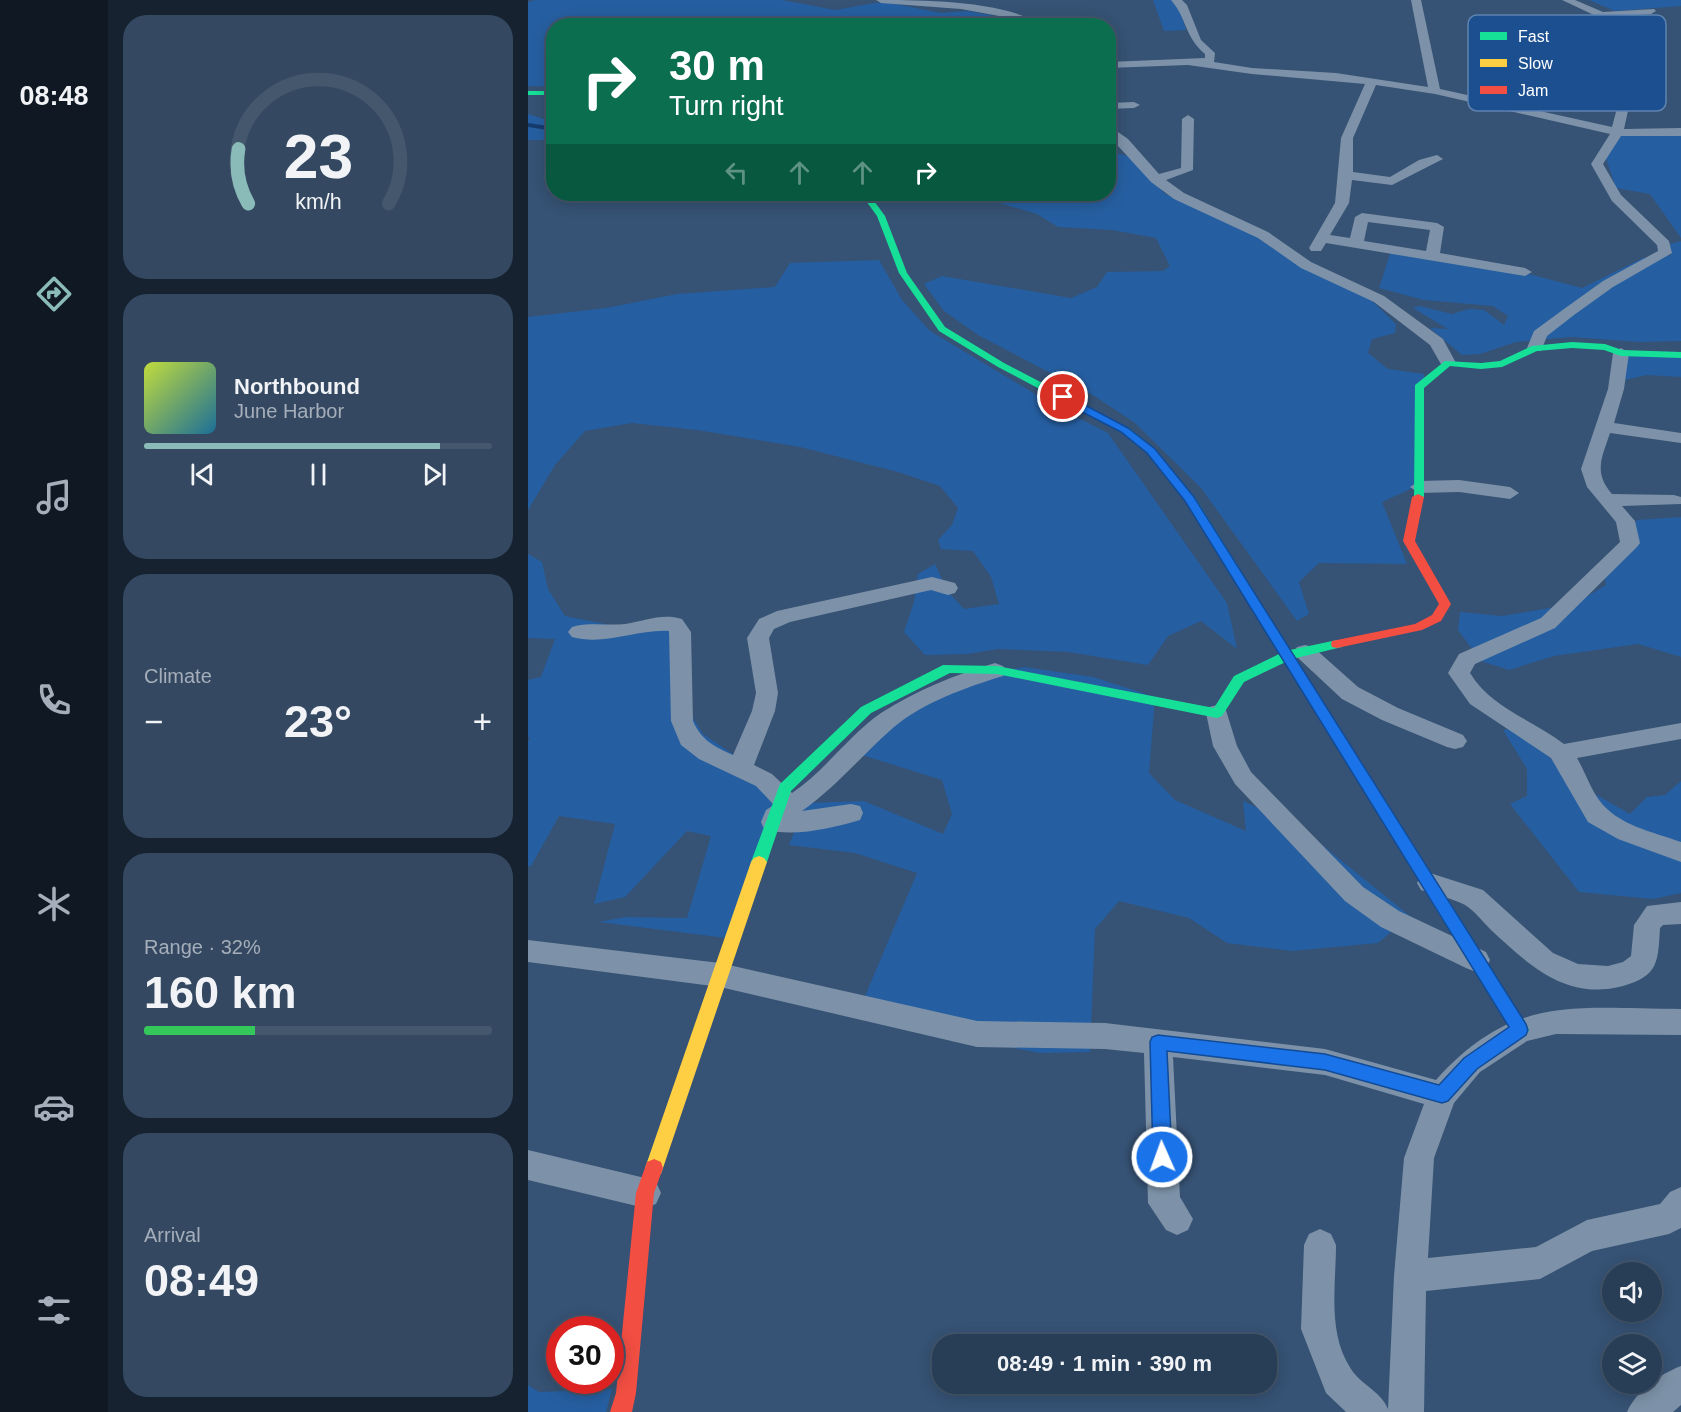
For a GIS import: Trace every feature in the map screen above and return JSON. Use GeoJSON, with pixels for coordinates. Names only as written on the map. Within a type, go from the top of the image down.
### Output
{"type":"FeatureCollection","features":[{"type":"Feature","properties":{"kind":"street"},"geometry":{"type":"LineString","coordinates":[[881,0],[970,9],[1016,18]]}},
{"type":"Feature","properties":{"kind":"street"},"geometry":{"type":"LineString","coordinates":[[1176,0],[1182,5],[1196,40],[1210,53],[1210,60],[1202,64]]}},
{"type":"Feature","properties":{"kind":"street"},"geometry":{"type":"LineString","coordinates":[[1416,0],[1435,91]]}},
{"type":"Feature","properties":{"kind":"street"},"geometry":{"type":"LineString","coordinates":[[1567,0],[1602,15],[1651,11]]}},
{"type":"Feature","properties":{"kind":"street"},"geometry":{"type":"LineString","coordinates":[[1116,64],[1170,61],[1252,71],[1336,76],[1468,98]]}},
{"type":"Feature","properties":{"kind":"street"},"geometry":{"type":"LineString","coordinates":[[1306,265],[1342,203],[1346,175],[1347,138],[1372,81]]}},
{"type":"Feature","properties":{"kind":"street"},"geometry":{"type":"LineString","coordinates":[[528,93],[546,93]]}},
{"type":"Feature","properties":{"kind":"street"},"geometry":{"type":"LineString","coordinates":[[1116,106],[1134,105]]}},
{"type":"Feature","properties":{"kind":"street"},"geometry":{"type":"LineString","coordinates":[[1524,111],[1628,134],[1681,132]]}},
{"type":"Feature","properties":{"kind":"street"},"geometry":{"type":"LineString","coordinates":[[1535,348],[1540,334],[1569,312],[1608,284],[1665,253],[1664,244],[1629,211],[1604,181],[1598,164],[1617,132],[1622,111]]}},
{"type":"Feature","properties":{"kind":"street"},"geometry":{"type":"LineString","coordinates":[[1156,179],[1187,170],[1188,119]]}},
{"type":"Feature","properties":{"kind":"street"},"geometry":{"type":"LineString","coordinates":[[1116,135],[1156,179],[1179,196],[1263,235],[1306,265],[1350,284],[1410,320],[1437,342],[1449,363]]}},
{"type":"Feature","properties":{"kind":"street"},"geometry":{"type":"LineString","coordinates":[[1346,175],[1392,181],[1423,163],[1437,159]]}},
{"type":"Feature","properties":{"kind":"street"},"geometry":{"type":"LineString","coordinates":[[870,201],[881,216],[903,273],[920,301],[942,329],[1001,364],[1125,430],[1151,451],[1190,499],[1297,654],[1430,883],[1520,1030]]}},
{"type":"Feature","properties":{"kind":"street"},"geometry":{"type":"LineString","coordinates":[[1356,244],[1362,217],[1437,227],[1431,256]]}},
{"type":"Feature","properties":{"kind":"street"},"geometry":{"type":"LineString","coordinates":[[1323,238],[1525,272]]}},
{"type":"Feature","properties":{"kind":"street"},"geometry":{"type":"LineString","coordinates":[[1660,255],[1681,255]]}},
{"type":"Feature","properties":{"kind":"street"},"geometry":{"type":"LineString","coordinates":[[1476,960],[1390,919],[1354,894],[1243,778],[1225,746],[1216,713],[1239,679],[1297,654],[1418,627],[1437,618],[1445,604],[1409,541],[1419,488],[1419,387],[1449,363],[1480,366],[1502,364],[1535,348],[1605,347],[1621,352],[1681,355]]}},
{"type":"Feature","properties":{"kind":"street"},"geometry":{"type":"LineString","coordinates":[[1621,352],[1616,389],[1590,469],[1596,487],[1625,521],[1630,543],[1548,623],[1467,659],[1460,673],[1466,688],[1489,707],[1560,753],[1596,814],[1622,831],[1681,852]]}},
{"type":"Feature","properties":{"kind":"street"},"geometry":{"type":"LineString","coordinates":[[1602,427],[1681,438]]}},
{"type":"Feature","properties":{"kind":"street"},"geometry":{"type":"LineString","coordinates":[[1419,488],[1459,486],[1510,493]]}},
{"type":"Feature","properties":{"kind":"street"},"geometry":{"type":"LineString","coordinates":[[1608,500],[1674,501]]}},
{"type":"Feature","properties":{"kind":"street"},"geometry":{"type":"LineString","coordinates":[[741,768],[745,748],[761,717],[767,694],[758,638],[766,624],[784,616],[932,582],[948,588]]}},
{"type":"Feature","properties":{"kind":"street"},"geometry":{"type":"LineString","coordinates":[[579,632],[625,631],[656,623],[675,624],[680,632],[682,721],[689,739],[708,753],[764,780],[776,812],[645,1193],[626,1394],[621,1412]]}},
{"type":"Feature","properties":{"kind":"street"},"geometry":{"type":"LineString","coordinates":[[1297,654],[1350,693],[1390,714],[1455,741]]}},
{"type":"Feature","properties":{"kind":"street"},"geometry":{"type":"LineString","coordinates":[[776,812],[816,789],[888,720],[949,686],[997,670],[1216,713]]}},
{"type":"Feature","properties":{"kind":"street"},"geometry":{"type":"LineString","coordinates":[[1560,753],[1681,731]]}},
{"type":"Feature","properties":{"kind":"street"},"geometry":{"type":"LineString","coordinates":[[776,812],[819,820],[851,813]]}},
{"type":"Feature","properties":{"kind":"street"},"geometry":{"type":"LineString","coordinates":[[1652,840],[1681,834]]}},
{"type":"Feature","properties":{"kind":"street"},"geometry":{"type":"LineString","coordinates":[[1430,883],[1474,897],[1543,961],[1576,976],[1608,978],[1631,972],[1644,961],[1647,925],[1656,914],[1681,913]]}},
{"type":"Feature","properties":{"kind":"street"},"geometry":{"type":"LineString","coordinates":[[528,951],[720,975],[977,1034],[1105,1036],[1325,1062],[1442,1095]]}},
{"type":"Feature","properties":{"kind":"street"},"geometry":{"type":"LineString","coordinates":[[1406,1412],[1410,1276],[1419,1158],[1442,1095],[1470,1063],[1520,1030],[1556,1021],[1681,1022]]}},
{"type":"Feature","properties":{"kind":"street"},"geometry":{"type":"LineString","coordinates":[[1158,1042],[1164,1203],[1177,1219]]}},
{"type":"Feature","properties":{"kind":"street"},"geometry":{"type":"LineString","coordinates":[[528,1165],[645,1193]]}},
{"type":"Feature","properties":{"kind":"street"},"geometry":{"type":"LineString","coordinates":[[1410,1276],[1539,1263],[1587,1236],[1670,1218],[1681,1203]]}},
{"type":"Feature","properties":{"kind":"street"},"geometry":{"type":"LineString","coordinates":[[1320,1245],[1318,1329],[1338,1381],[1372,1412]]}},
{"type":"Feature","properties":{"kind":"street"},"geometry":{"type":"LineString","coordinates":[[1645,1412],[1681,1383]]}},
{"type":"Feature","properties":{"kind":"shaded area"},"geometry":{"type":"Polygon","coordinates":[[[535,0],[782,0],[835,10],[875,3],[890,3],[941,13],[968,11],[1004,18],[546,18],[546,87],[528,86],[528,2],[535,0]]]}},
{"type":"Feature","properties":{"kind":"shaded area"},"geometry":{"type":"Polygon","coordinates":[[[1153,0],[1175,0],[1186,30],[1164,31],[1153,0]]]}},
{"type":"Feature","properties":{"kind":"shaded area"},"geometry":{"type":"Polygon","coordinates":[[[1589,0],[1681,0],[1681,6],[1615,11],[1589,0]]]}},
{"type":"Feature","properties":{"kind":"shaded area"},"geometry":{"type":"Polygon","coordinates":[[[528,114],[546,120],[546,140],[528,140],[528,114]]]}},
{"type":"Feature","properties":{"kind":"shaded area"},"geometry":{"type":"Polygon","coordinates":[[[1681,129],[1681,238],[1650,194],[1616,188],[1605,155],[1623,132],[1681,129]]]}},
{"type":"Feature","properties":{"kind":"shaded area"},"geometry":{"type":"Polygon","coordinates":[[[1116,153],[1131,157],[1165,194],[1228,218],[1287,257],[1365,294],[1396,324],[1395,333],[1372,339],[1368,353],[1388,369],[1424,374],[1421,484],[1382,502],[1407,564],[1319,563],[1299,582],[1309,614],[1297,621],[1201,488],[1135,423],[1096,397],[978,335],[944,311],[924,284],[942,276],[1071,298],[1097,287],[1107,272],[1163,271],[1170,266],[1156,238],[1112,230],[1058,227],[1037,214],[993,201],[1116,201],[1116,153]]]}},
{"type":"Feature","properties":{"kind":"shaded area"},"geometry":{"type":"Polygon","coordinates":[[[1681,241],[1681,341],[1640,342],[1571,337],[1516,342],[1480,354],[1462,355],[1430,328],[1448,329],[1413,308],[1420,306],[1452,314],[1469,309],[1484,310],[1504,325],[1508,316],[1493,306],[1424,300],[1379,288],[1392,248],[1529,274],[1582,288],[1643,258],[1671,255],[1670,244],[1681,241]]]}},
{"type":"Feature","properties":{"kind":"shaded area"},"geometry":{"type":"Polygon","coordinates":[[[879,260],[902,300],[930,331],[1057,407],[1108,433],[1227,603],[1237,649],[1201,621],[1168,636],[1148,665],[1068,652],[998,649],[967,654],[925,655],[904,632],[914,602],[918,574],[935,564],[948,592],[964,609],[999,604],[991,577],[973,551],[941,549],[938,540],[952,525],[958,508],[940,486],[898,472],[800,447],[697,430],[632,423],[585,431],[555,465],[528,510],[528,317],[606,308],[677,294],[775,287],[790,263],[879,260]]]}},
{"type":"Feature","properties":{"kind":"shaded area"},"geometry":{"type":"Polygon","coordinates":[[[1634,351],[1681,352],[1681,377],[1647,375],[1620,381],[1623,363],[1634,351]]]}},
{"type":"Feature","properties":{"kind":"shaded area"},"geometry":{"type":"Polygon","coordinates":[[[1681,517],[1681,657],[1638,644],[1554,656],[1509,670],[1481,661],[1458,630],[1460,612],[1502,616],[1574,604],[1606,585],[1603,567],[1625,541],[1637,520],[1681,517]]]}},
{"type":"Feature","properties":{"kind":"shaded area"},"geometry":{"type":"Polygon","coordinates":[[[528,554],[542,562],[548,589],[565,616],[615,626],[671,625],[675,689],[703,734],[752,767],[775,807],[726,938],[599,922],[625,917],[687,918],[711,836],[687,831],[625,897],[594,904],[615,824],[559,816],[531,866],[528,866],[528,741],[530,738],[528,737],[528,680],[541,677],[555,639],[528,638],[528,554]]]}},
{"type":"Feature","properties":{"kind":"shaded area"},"geometry":{"type":"Polygon","coordinates":[[[1024,667],[1093,677],[1155,697],[1149,773],[1175,800],[1246,831],[1243,801],[1301,828],[1410,916],[1378,943],[1292,951],[1227,943],[1189,918],[1119,901],[1095,929],[1090,1052],[1040,1053],[955,1037],[865,996],[917,873],[855,853],[789,845],[806,803],[864,801],[943,834],[952,814],[942,780],[862,755],[934,687],[1024,667]]]}},
{"type":"Feature","properties":{"kind":"shaded area"},"geometry":{"type":"Polygon","coordinates":[[[1515,728],[1586,789],[1630,814],[1647,797],[1665,795],[1681,781],[1681,893],[1653,899],[1579,892],[1510,804],[1527,796],[1527,769],[1503,730],[1515,728]]]}},
{"type":"Feature","properties":{"kind":"shaded area"},"geometry":{"type":"Polygon","coordinates":[[[528,1385],[539,1392],[546,1392],[546,1394],[611,1394],[606,1412],[528,1412],[528,1385]]]}},
{"type":"Feature","properties":{"kind":"waterway"},"geometry":{"type":"LineString","coordinates":[[528,125],[546,128]]}},
{"type":"Feature","properties":{"kind":"traffic: fast"},"geometry":{"type":"LineString","coordinates":[[528,93],[546,93]]}},
{"type":"Feature","properties":{"kind":"traffic: fast"},"geometry":{"type":"LineString","coordinates":[[870,201],[881,216],[903,273],[942,329],[1001,365],[1125,430],[1151,451],[1190,499],[1284,651]]}},
{"type":"Feature","properties":{"kind":"traffic: fast"},"geometry":{"type":"LineString","coordinates":[[1418,497],[1419,387],[1448,363],[1481,366],[1502,364],[1535,348],[1572,345],[1605,347],[1621,353],[1681,355]]}},
{"type":"Feature","properties":{"kind":"traffic: fast"},"geometry":{"type":"LineString","coordinates":[[759,862],[785,788],[866,710],[948,668],[997,670],[1217,713],[1239,679],[1288,655],[1337,644]]}},
{"type":"Feature","properties":{"kind":"traffic: fast"},"geometry":{"type":"LineString","coordinates":[[1448,914],[1520,1030]]}},
{"type":"Feature","properties":{"kind":"traffic: slow"},"geometry":{"type":"LineString","coordinates":[[1284,651],[1448,914]]}},
{"type":"Feature","properties":{"kind":"traffic: slow"},"geometry":{"type":"LineString","coordinates":[[654,1168],[759,862]]}},
{"type":"Feature","properties":{"kind":"traffic: jam"},"geometry":{"type":"LineString","coordinates":[[1337,644],[1418,627],[1437,618],[1445,604],[1409,541],[1418,497]]}},
{"type":"Feature","properties":{"kind":"traffic: jam"},"geometry":{"type":"LineString","coordinates":[[621,1412],[626,1393],[645,1193],[654,1168]]}},
{"type":"Feature","properties":{"kind":"route"},"geometry":{"type":"LineString","coordinates":[[1063,397],[1125,430],[1151,451],[1190,499],[1520,1030],[1470,1063],[1442,1095],[1325,1062],[1158,1042],[1162,1157]]}}]}
